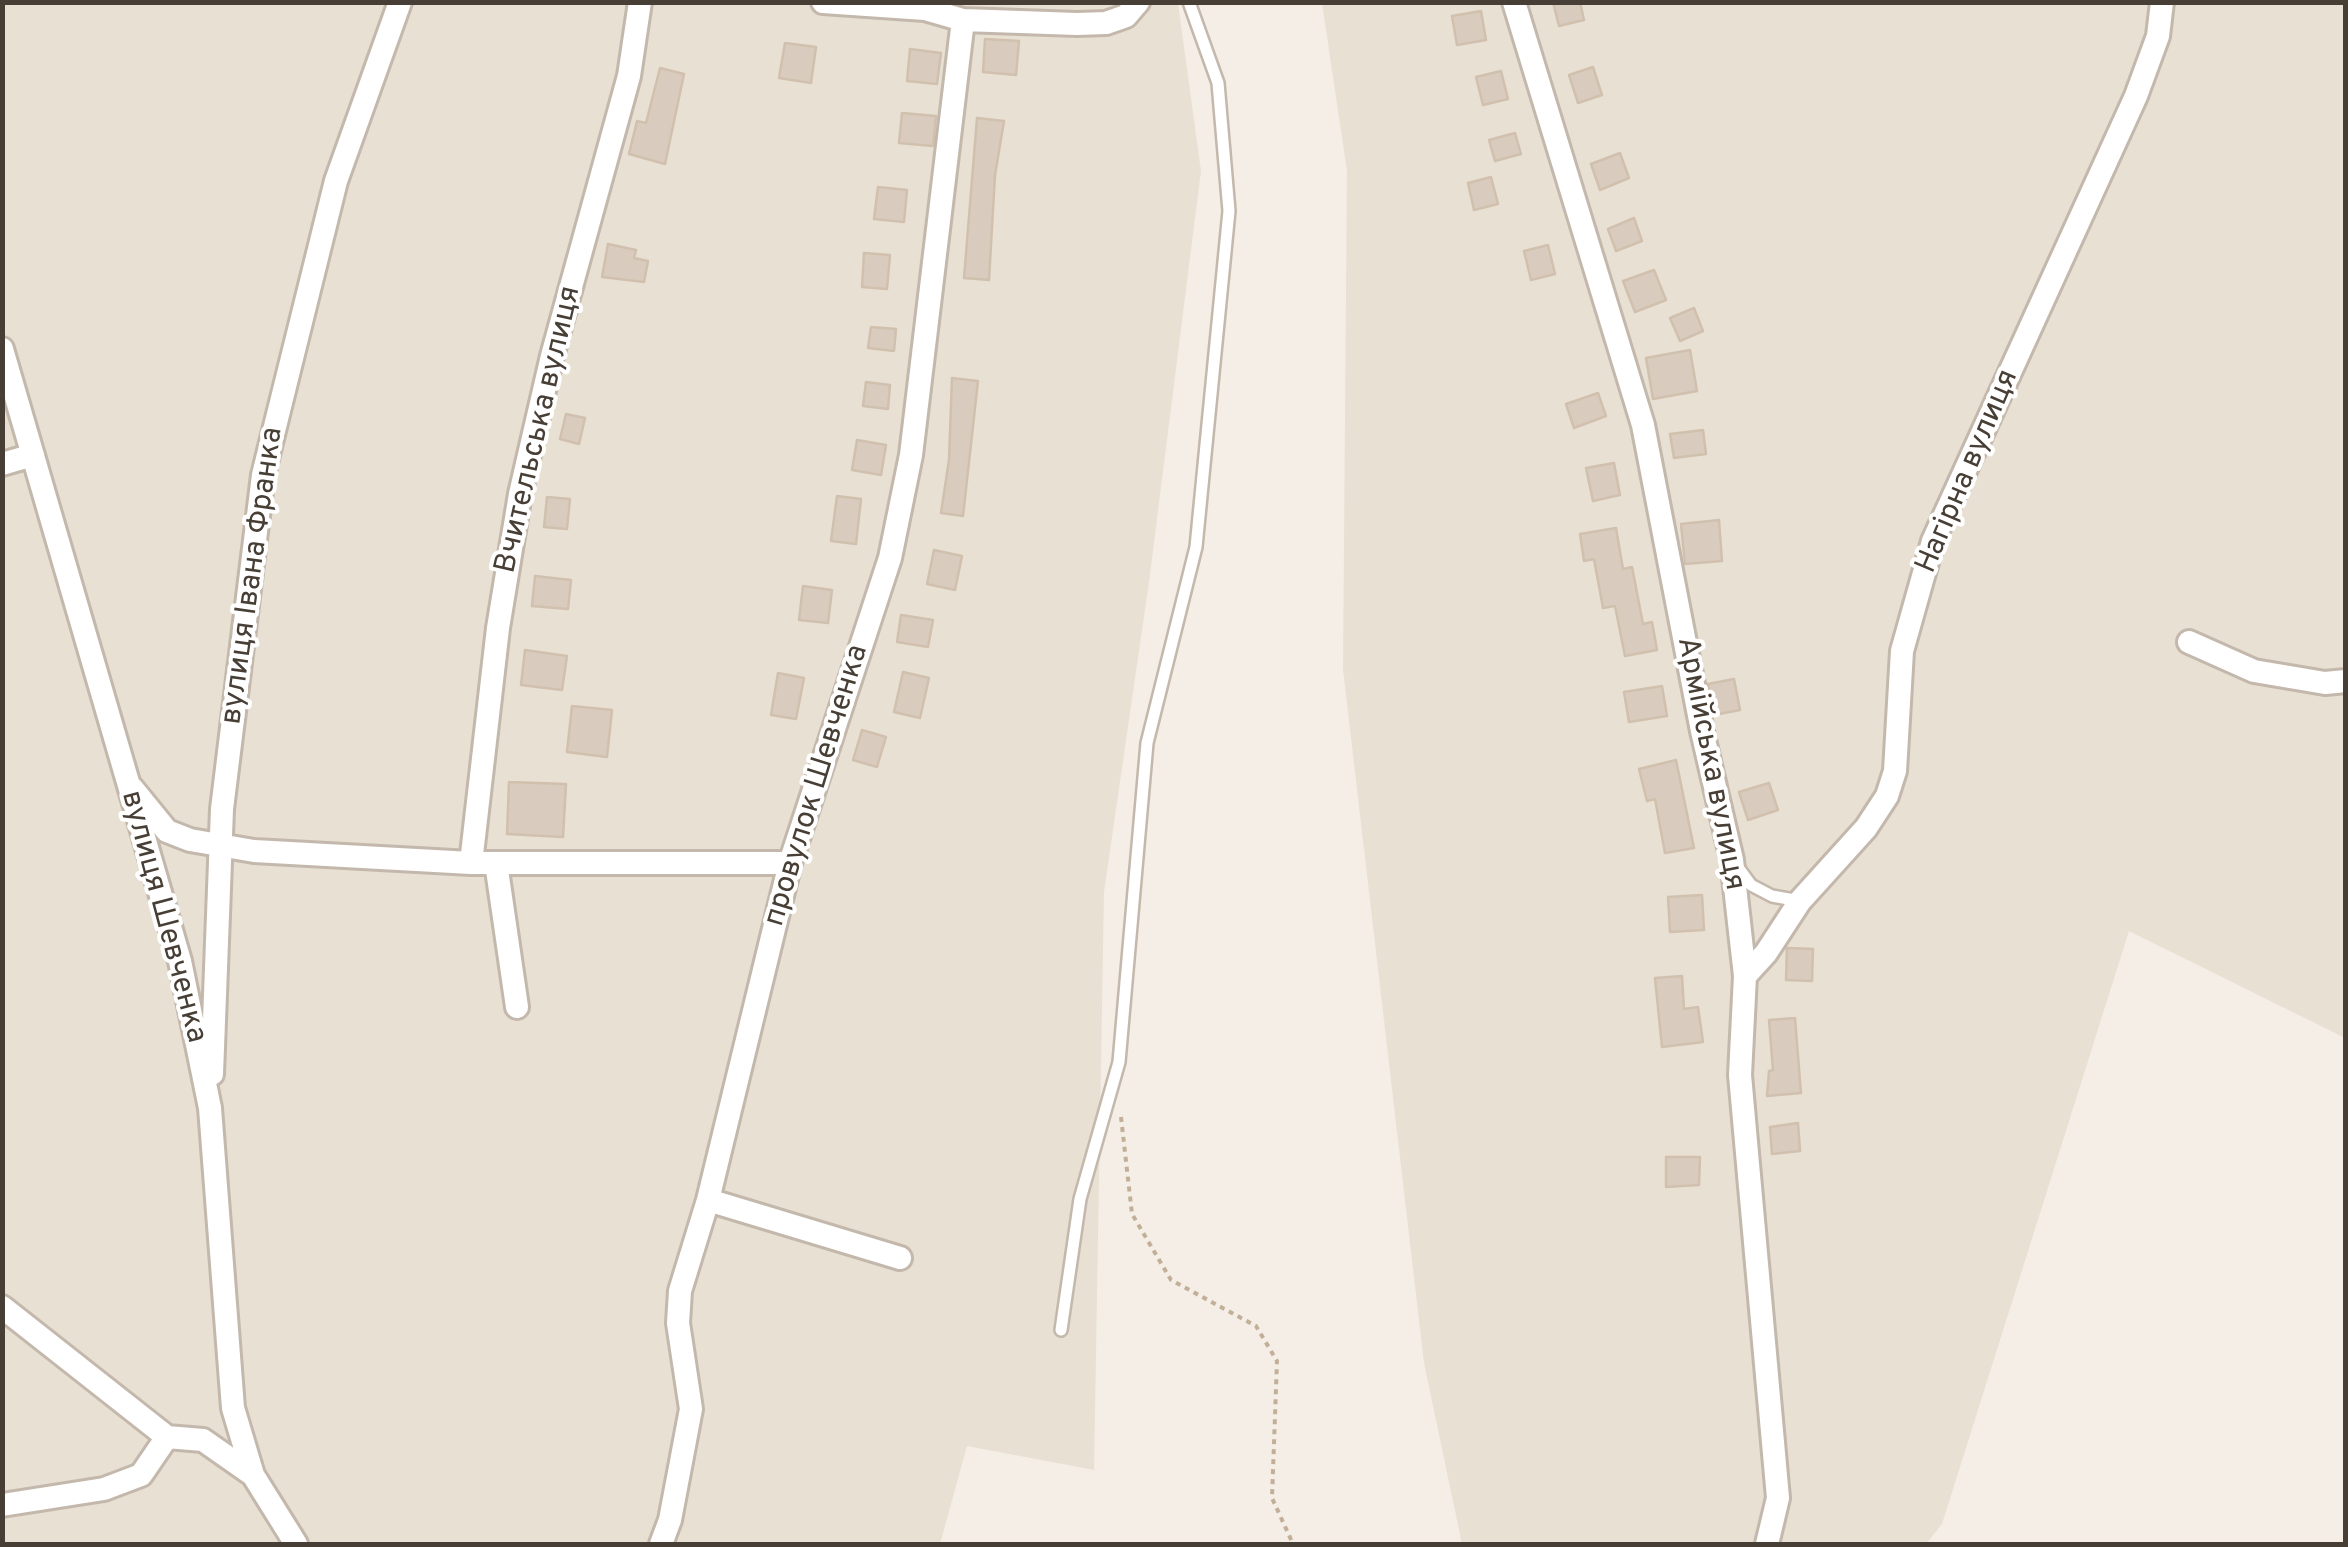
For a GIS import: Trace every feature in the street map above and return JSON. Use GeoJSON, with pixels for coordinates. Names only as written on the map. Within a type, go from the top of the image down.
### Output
{"type":"FeatureCollection","features":[{"type":"Feature","properties":{"kind":"street","name":"вулиця Івана Франка"},"geometry":{"type":"LineString","coordinates":[[210,1108],[222,809],[263,475],[336,181],[400,2]]}},
{"type":"Feature","properties":{"kind":"street","name":"Вчительська вулиця"},"geometry":{"type":"LineString","coordinates":[[471,863],[498,628],[520,494],[552,356],[629,76],[640,2]]}},
{"type":"Feature","properties":{"kind":"street"},"geometry":{"type":"LineString","coordinates":[[823,2],[925,6],[963,20],[1106,23],[1126,16],[1138,2]]}},
{"type":"Feature","properties":{"kind":"street","name":"Армійська вулиця"},"geometry":{"type":"LineString","coordinates":[[1514,2],[1643,425],[1702,731],[1732,860],[1745,976],[1740,1075],[1778,1498],[1767,1544]]}},
{"type":"Feature","properties":{"kind":"street","name":"Нагірна вулиця"},"geometry":{"type":"LineString","coordinates":[[1745,976],[1766,954],[1800,901],[1866,828],[1886,796],[1895,771],[1902,651],[1934,541],[2136,96],[2158,36],[2162,2]]}},
{"type":"Feature","properties":{"kind":"street","name":"провулок Шевченка"},"geometry":{"type":"LineString","coordinates":[[661,1544],[670,1520],[691,1408],[678,1323],[680,1291],[708,1200],[790,864],[894,541],[911,455],[963,20]]}},
{"type":"Feature","properties":{"kind":"street","name":"вулиця Шевченка"},"geometry":{"type":"LineString","coordinates":[[2,348],[180,961],[210,1108],[234,1408],[253,1475],[296,1544]]}},
{"type":"Feature","properties":{"kind":"street"},"geometry":{"type":"LineString","coordinates":[[2,464],[33,456]]}},
{"type":"Feature","properties":{"kind":"street"},"geometry":{"type":"LineString","coordinates":[[2189,642],[2254,670],[2325,683],[2346,681]]}},
{"type":"Feature","properties":{"kind":"street"},"geometry":{"type":"LineString","coordinates":[[125,779],[167,831],[222,846],[471,863],[790,864]]}},
{"type":"Feature","properties":{"kind":"street"},"geometry":{"type":"LineString","coordinates":[[496,863],[517,1007]]}},
{"type":"Feature","properties":{"kind":"street"},"geometry":{"type":"LineString","coordinates":[[708,1200],[900,1258]]}},
{"type":"Feature","properties":{"kind":"street"},"geometry":{"type":"LineString","coordinates":[[2,1308],[167,1437],[203,1440],[253,1475]]}},
{"type":"Feature","properties":{"kind":"street"},"geometry":{"type":"LineString","coordinates":[[203,1440],[226,1427],[234,1408]]}},
{"type":"Feature","properties":{"kind":"street"},"geometry":{"type":"LineString","coordinates":[[2,1506],[104,1490],[141,1475],[167,1437]]}},
{"type":"Feature","properties":{"kind":"lane"},"geometry":{"type":"LineString","coordinates":[[1060,1330],[1080,1199],[1103,1132],[1119,1062],[1147,743],[1196,546],[1204,474],[1228,211],[1218,84],[1188,2]]}},
{"type":"Feature","properties":{"kind":"lane"},"geometry":{"type":"LineString","coordinates":[[1732,860],[1751,885],[1772,896],[1800,901]]}},
{"type":"Feature","properties":{"kind":"path"},"geometry":{"type":"LineString","coordinates":[[1121,1112],[1132,1214],[1171,1280],[1256,1326],[1277,1361],[1272,1498],[1293,1544]]}},
{"type":"Feature","properties":{"kind":"shaded area"},"geometry":{"type":"Polygon","coordinates":[[[3,3],[1178,3],[1201,171],[1149,582],[1104,892],[1094,1470],[967,1446],[940,1544],[3,1544],[3,3]]]}},
{"type":"Feature","properties":{"kind":"shaded area"},"geometry":{"type":"Polygon","coordinates":[[[1322,3],[2345,3],[2345,1038],[2129,931],[1942,1524],[1926,1544],[1462,1544],[1424,1363],[1343,669],[1347,171],[1322,3]]]}},
{"type":"Feature","properties":{"kind":"building"},"geometry":{"type":"Polygon","coordinates":[[[1553,2],[1580,2],[1584,20],[1559,26],[1553,2]]]}},
{"type":"Feature","properties":{"kind":"building"},"geometry":{"type":"Polygon","coordinates":[[[1481,11],[1486,40],[1457,45],[1452,16],[1481,11]]]}},
{"type":"Feature","properties":{"kind":"building"},"geometry":{"type":"Polygon","coordinates":[[[985,39],[1019,41],[1016,75],[983,72],[985,39]]]}},
{"type":"Feature","properties":{"kind":"building"},"geometry":{"type":"Polygon","coordinates":[[[785,43],[816,47],[811,83],[779,78],[785,43]]]}},
{"type":"Feature","properties":{"kind":"building"},"geometry":{"type":"Polygon","coordinates":[[[910,49],[941,53],[937,84],[907,81],[910,49]]]}},
{"type":"Feature","properties":{"kind":"building"},"geometry":{"type":"Polygon","coordinates":[[[1593,67],[1602,95],[1578,103],[1569,75],[1593,67]]]}},
{"type":"Feature","properties":{"kind":"building"},"geometry":{"type":"Polygon","coordinates":[[[660,68],[684,74],[665,164],[629,154],[637,121],[646,123],[660,68]]]}},
{"type":"Feature","properties":{"kind":"building"},"geometry":{"type":"Polygon","coordinates":[[[1501,71],[1508,99],[1483,105],[1476,77],[1501,71]]]}},
{"type":"Feature","properties":{"kind":"building"},"geometry":{"type":"Polygon","coordinates":[[[902,113],[936,116],[933,146],[899,143],[902,113]]]}},
{"type":"Feature","properties":{"kind":"building"},"geometry":{"type":"Polygon","coordinates":[[[977,118],[1004,121],[995,175],[989,280],[964,278],[977,118]]]}},
{"type":"Feature","properties":{"kind":"building"},"geometry":{"type":"Polygon","coordinates":[[[1515,133],[1521,154],[1495,161],[1489,140],[1515,133]]]}},
{"type":"Feature","properties":{"kind":"building"},"geometry":{"type":"Polygon","coordinates":[[[1620,153],[1629,178],[1600,190],[1591,164],[1620,153]]]}},
{"type":"Feature","properties":{"kind":"building"},"geometry":{"type":"Polygon","coordinates":[[[1491,177],[1498,204],[1474,210],[1468,183],[1491,177]]]}},
{"type":"Feature","properties":{"kind":"building"},"geometry":{"type":"Polygon","coordinates":[[[878,187],[907,190],[904,222],[874,219],[878,187]]]}},
{"type":"Feature","properties":{"kind":"building"},"geometry":{"type":"Polygon","coordinates":[[[1634,218],[1642,241],[1616,251],[1608,229],[1634,218]]]}},
{"type":"Feature","properties":{"kind":"building"},"geometry":{"type":"Polygon","coordinates":[[[608,244],[636,250],[634,258],[648,261],[644,282],[602,277],[608,244]]]}},
{"type":"Feature","properties":{"kind":"building"},"geometry":{"type":"Polygon","coordinates":[[[1548,245],[1555,274],[1531,280],[1524,251],[1548,245]]]}},
{"type":"Feature","properties":{"kind":"building"},"geometry":{"type":"Polygon","coordinates":[[[864,253],[890,255],[887,289],[862,287],[864,253]]]}},
{"type":"Feature","properties":{"kind":"building"},"geometry":{"type":"Polygon","coordinates":[[[1654,270],[1666,300],[1635,312],[1623,281],[1654,270]]]}},
{"type":"Feature","properties":{"kind":"building"},"geometry":{"type":"Polygon","coordinates":[[[1694,308],[1703,331],[1680,341],[1670,318],[1694,308]]]}},
{"type":"Feature","properties":{"kind":"building"},"geometry":{"type":"Polygon","coordinates":[[[871,327],[896,329],[894,351],[868,348],[871,327]]]}},
{"type":"Feature","properties":{"kind":"building"},"geometry":{"type":"Polygon","coordinates":[[[1690,350],[1697,391],[1653,399],[1646,358],[1690,350]]]}},
{"type":"Feature","properties":{"kind":"building"},"geometry":{"type":"Polygon","coordinates":[[[952,378],[978,381],[963,516],[941,513],[949,460],[952,378]]]}},
{"type":"Feature","properties":{"kind":"building"},"geometry":{"type":"Polygon","coordinates":[[[866,382],[890,385],[888,409],[863,406],[866,382]]]}},
{"type":"Feature","properties":{"kind":"building"},"geometry":{"type":"Polygon","coordinates":[[[1598,393],[1606,416],[1574,428],[1566,404],[1598,393]]]}},
{"type":"Feature","properties":{"kind":"building"},"geometry":{"type":"Polygon","coordinates":[[[566,414],[585,418],[579,444],[560,439],[566,414]]]}},
{"type":"Feature","properties":{"kind":"building"},"geometry":{"type":"Polygon","coordinates":[[[1703,430],[1706,454],[1674,458],[1670,434],[1703,430]]]}},
{"type":"Feature","properties":{"kind":"building"},"geometry":{"type":"Polygon","coordinates":[[[857,440],[886,445],[881,475],[852,470],[857,440]]]}},
{"type":"Feature","properties":{"kind":"building"},"geometry":{"type":"Polygon","coordinates":[[[1614,463],[1620,495],[1593,501],[1586,468],[1614,463]]]}},
{"type":"Feature","properties":{"kind":"building"},"geometry":{"type":"Polygon","coordinates":[[[837,496],[861,499],[856,544],[831,541],[837,496]]]}},
{"type":"Feature","properties":{"kind":"building"},"geometry":{"type":"Polygon","coordinates":[[[547,497],[570,499],[567,529],[544,527],[547,497]]]}},
{"type":"Feature","properties":{"kind":"building"},"geometry":{"type":"Polygon","coordinates":[[[1719,520],[1722,561],[1685,564],[1681,524],[1719,520]]]}},
{"type":"Feature","properties":{"kind":"building"},"geometry":{"type":"Polygon","coordinates":[[[1616,528],[1623,569],[1632,567],[1643,624],[1652,622],[1657,650],[1625,656],[1615,606],[1603,608],[1594,559],[1584,561],[1580,534],[1616,528]]]}},
{"type":"Feature","properties":{"kind":"building"},"geometry":{"type":"Polygon","coordinates":[[[934,550],[962,556],[955,590],[927,584],[934,550]]]}},
{"type":"Feature","properties":{"kind":"building"},"geometry":{"type":"Polygon","coordinates":[[[535,576],[571,580],[568,609],[532,606],[535,576]]]}},
{"type":"Feature","properties":{"kind":"building"},"geometry":{"type":"Polygon","coordinates":[[[803,586],[832,590],[828,623],[799,620],[803,586]]]}},
{"type":"Feature","properties":{"kind":"building"},"geometry":{"type":"Polygon","coordinates":[[[901,615],[933,620],[928,647],[897,642],[901,615]]]}},
{"type":"Feature","properties":{"kind":"building"},"geometry":{"type":"Polygon","coordinates":[[[525,650],[567,656],[562,690],[521,685],[525,650]]]}},
{"type":"Feature","properties":{"kind":"building"},"geometry":{"type":"Polygon","coordinates":[[[903,672],[929,678],[920,718],[894,712],[903,672]]]}},
{"type":"Feature","properties":{"kind":"building"},"geometry":{"type":"Polygon","coordinates":[[[778,673],[804,678],[796,719],[771,715],[778,673]]]}},
{"type":"Feature","properties":{"kind":"building"},"geometry":{"type":"Polygon","coordinates":[[[1734,679],[1740,710],[1714,715],[1708,684],[1734,679]]]}},
{"type":"Feature","properties":{"kind":"building"},"geometry":{"type":"Polygon","coordinates":[[[1662,686],[1667,716],[1629,722],[1624,692],[1662,686]]]}},
{"type":"Feature","properties":{"kind":"building"},"geometry":{"type":"Polygon","coordinates":[[[572,706],[612,710],[607,757],[567,752],[572,706]]]}},
{"type":"Feature","properties":{"kind":"building"},"geometry":{"type":"Polygon","coordinates":[[[862,730],[886,737],[877,767],[853,760],[862,730]]]}},
{"type":"Feature","properties":{"kind":"building"},"geometry":{"type":"Polygon","coordinates":[[[1676,760],[1694,848],[1665,853],[1655,799],[1647,801],[1639,769],[1676,760]]]}},
{"type":"Feature","properties":{"kind":"building"},"geometry":{"type":"Polygon","coordinates":[[[509,782],[566,784],[563,837],[507,834],[509,782]]]}},
{"type":"Feature","properties":{"kind":"building"},"geometry":{"type":"Polygon","coordinates":[[[1769,783],[1778,810],[1748,820],[1739,792],[1769,783]]]}},
{"type":"Feature","properties":{"kind":"building"},"geometry":{"type":"Polygon","coordinates":[[[1702,895],[1704,930],[1670,932],[1668,897],[1702,895]]]}},
{"type":"Feature","properties":{"kind":"building"},"geometry":{"type":"Polygon","coordinates":[[[1787,948],[1813,949],[1812,981],[1786,980],[1787,948]]]}},
{"type":"Feature","properties":{"kind":"building"},"geometry":{"type":"Polygon","coordinates":[[[1682,976],[1684,1009],[1698,1007],[1703,1042],[1662,1047],[1655,978],[1682,976]]]}},
{"type":"Feature","properties":{"kind":"building"},"geometry":{"type":"Polygon","coordinates":[[[1795,1018],[1801,1093],[1767,1096],[1769,1071],[1773,1070],[1769,1020],[1795,1018]]]}},
{"type":"Feature","properties":{"kind":"building"},"geometry":{"type":"Polygon","coordinates":[[[1798,1123],[1800,1151],[1772,1154],[1770,1127],[1798,1123]]]}},
{"type":"Feature","properties":{"kind":"building"},"geometry":{"type":"Polygon","coordinates":[[[1666,1157],[1700,1157],[1699,1185],[1666,1187],[1666,1157]]]}}]}
